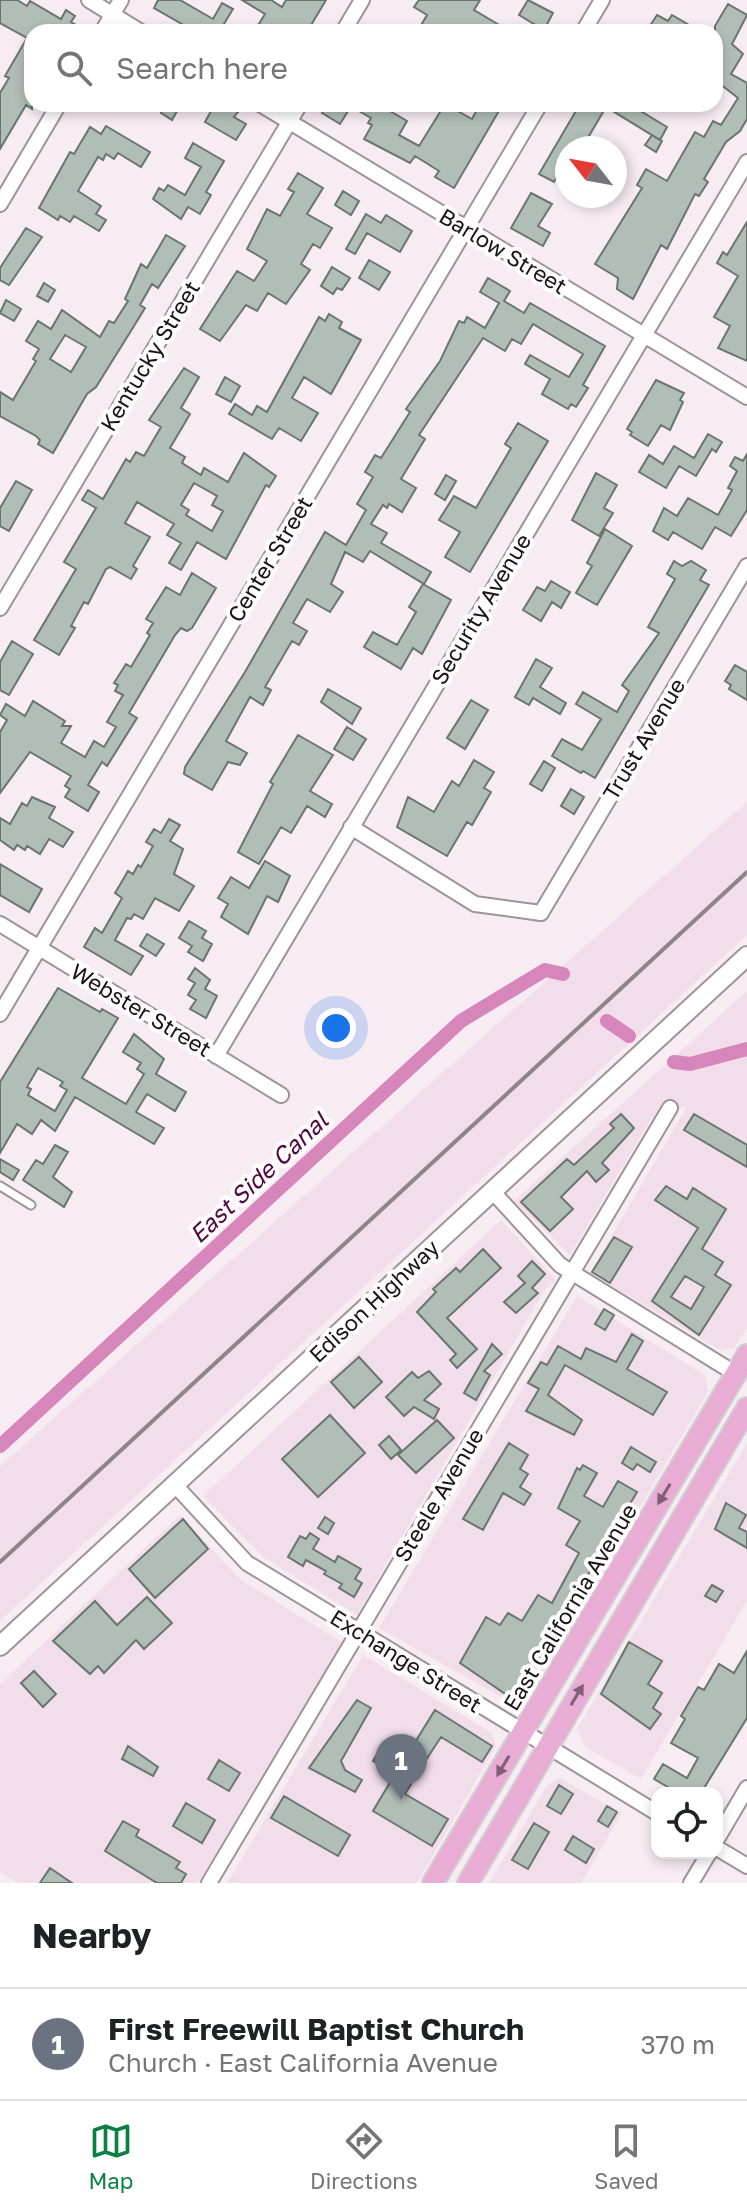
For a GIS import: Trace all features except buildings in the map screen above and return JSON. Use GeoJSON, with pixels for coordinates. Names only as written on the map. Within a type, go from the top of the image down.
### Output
{"type":"FeatureCollection","features":[{"type":"Feature","properties":{"kind":"main road","name":"Edison Highway"},"geometry":{"type":"LineString","coordinates":[[0,1646],[747,956]]}},
{"type":"Feature","properties":{"kind":"main road","name":"East California Avenue"},"geometry":{"type":"LineString","coordinates":[[433,1883],[747,1355]]}},
{"type":"Feature","properties":{"kind":"main road"},"geometry":{"type":"LineString","coordinates":[[688,1508],[700,1462],[734,1401],[739,1387],[736,1374]]}},
{"type":"Feature","properties":{"kind":"main road"},"geometry":{"type":"LineString","coordinates":[[468,1883],[747,1408]]}},
{"type":"Feature","properties":{"kind":"street"},"geometry":{"type":"LineString","coordinates":[[89,0],[128,24]]}},
{"type":"Feature","properties":{"kind":"street"},"geometry":{"type":"LineString","coordinates":[[106,24],[121,0]]}},
{"type":"Feature","properties":{"kind":"street"},"geometry":{"type":"LineString","coordinates":[[348,24],[362,0]]}},
{"type":"Feature","properties":{"kind":"street"},"geometry":{"type":"LineString","coordinates":[[588,24],[602,0]]}},
{"type":"Feature","properties":{"kind":"street"},"geometry":{"type":"LineString","coordinates":[[0,204],[54,112]]}},
{"type":"Feature","properties":{"kind":"street","name":"Barlow Street"},"geometry":{"type":"LineString","coordinates":[[273,112],[747,397]]}},
{"type":"Feature","properties":{"kind":"street","name":"Kentucky Street"},"geometry":{"type":"LineString","coordinates":[[0,608],[295,112]]}},
{"type":"Feature","properties":{"kind":"street","name":"Center Street"},"geometry":{"type":"LineString","coordinates":[[0,1014],[535,112]]}},
{"type":"Feature","properties":{"kind":"street","name":"Security Avenue"},"geometry":{"type":"LineString","coordinates":[[216,1056],[747,162]]}},
{"type":"Feature","properties":{"kind":"street","name":"Trust Avenue"},"geometry":{"type":"LineString","coordinates":[[351,827],[475,904],[541,913],[747,566]]}},
{"type":"Feature","properties":{"kind":"street","name":"Webster Street"},"geometry":{"type":"LineString","coordinates":[[0,924],[281,1095]]}},
{"type":"Feature","properties":{"kind":"street","name":"Steele Avenue"},"geometry":{"type":"LineString","coordinates":[[209,1883],[670,1108]]}},
{"type":"Feature","properties":{"kind":"street"},"geometry":{"type":"LineString","coordinates":[[493,1192],[560,1265],[736,1374]]}},
{"type":"Feature","properties":{"kind":"street","name":"Exchange Street"},"geometry":{"type":"LineString","coordinates":[[175,1485],[247,1563],[651,1809]]}},
{"type":"Feature","properties":{"kind":"street"},"geometry":{"type":"LineString","coordinates":[[723,1829],[747,1788]]}},
{"type":"Feature","properties":{"kind":"street"},"geometry":{"type":"LineString","coordinates":[[723,1852],[747,1866]]}},
{"type":"Feature","properties":{"kind":"street"},"geometry":{"type":"LineString","coordinates":[[691,1883],[705,1859]]}},
{"type":"Feature","properties":{"kind":"lane"},"geometry":{"type":"LineString","coordinates":[[0,1186],[31,1205]]}},
{"type":"Feature","properties":{"kind":"shaded area"},"geometry":{"type":"Polygon","coordinates":[[[747,802],[747,935],[0,1621],[0,1466],[747,802]]]}},
{"type":"Feature","properties":{"kind":"shaded area"},"geometry":{"type":"Polygon","coordinates":[[[747,991],[747,1328],[734,1348],[720,1350],[590,1273],[687,1106],[651,1119],[570,1255],[514,1201],[747,991]]]}},
{"type":"Feature","properties":{"kind":"shaded area"},"geometry":{"type":"Polygon","coordinates":[[[501,1220],[556,1280],[544,1291],[357,1615],[263,1557],[203,1496],[501,1220]]]}},
{"type":"Feature","properties":{"kind":"shaded area"},"geometry":{"type":"Polygon","coordinates":[[[577,1296],[705,1375],[708,1392],[527,1699],[515,1705],[379,1628],[577,1296]]]}},
{"type":"Feature","properties":{"kind":"shaded area"},"geometry":{"type":"Polygon","coordinates":[[[747,1443],[747,1601],[641,1779],[585,1747],[577,1729],[747,1443]]]}},
{"type":"Feature","properties":{"kind":"shaded area"},"geometry":{"type":"Polygon","coordinates":[[[180,1515],[241,1580],[342,1642],[198,1883],[18,1883],[0,1872],[0,1684],[180,1515]]]}},
{"type":"Feature","properties":{"kind":"shaded area"},"geometry":{"type":"Polygon","coordinates":[[[363,1655],[492,1733],[496,1746],[417,1883],[227,1883],[363,1655]]]}},
{"type":"Feature","properties":{"kind":"shaded area"},"geometry":{"type":"Polygon","coordinates":[[[560,1778],[622,1813],[581,1883],[489,1883],[548,1784],[560,1778]]]}},
{"type":"Feature","properties":{"kind":"waterway","name":"East Side Canal"},"geometry":{"type":"LineString","coordinates":[[0,1446],[461,1021],[545,970],[563,974]]}},
{"type":"Feature","properties":{"kind":"waterway","name":"East Side Canal"},"geometry":{"type":"LineString","coordinates":[[607,1021],[629,1036]]}},
{"type":"Feature","properties":{"kind":"waterway","name":"East Side Canal"},"geometry":{"type":"LineString","coordinates":[[674,1062],[690,1064],[747,1049]]}},
{"type":"Feature","properties":{"kind":"railway"},"geometry":{"type":"LineString","coordinates":[[0,1562],[747,872]]}},
{"type":"Feature","properties":{"kind":"place","name":"First Freewill Baptist Church"},"geometry":{"type":"Point","coordinates":[401,1800]}}]}
